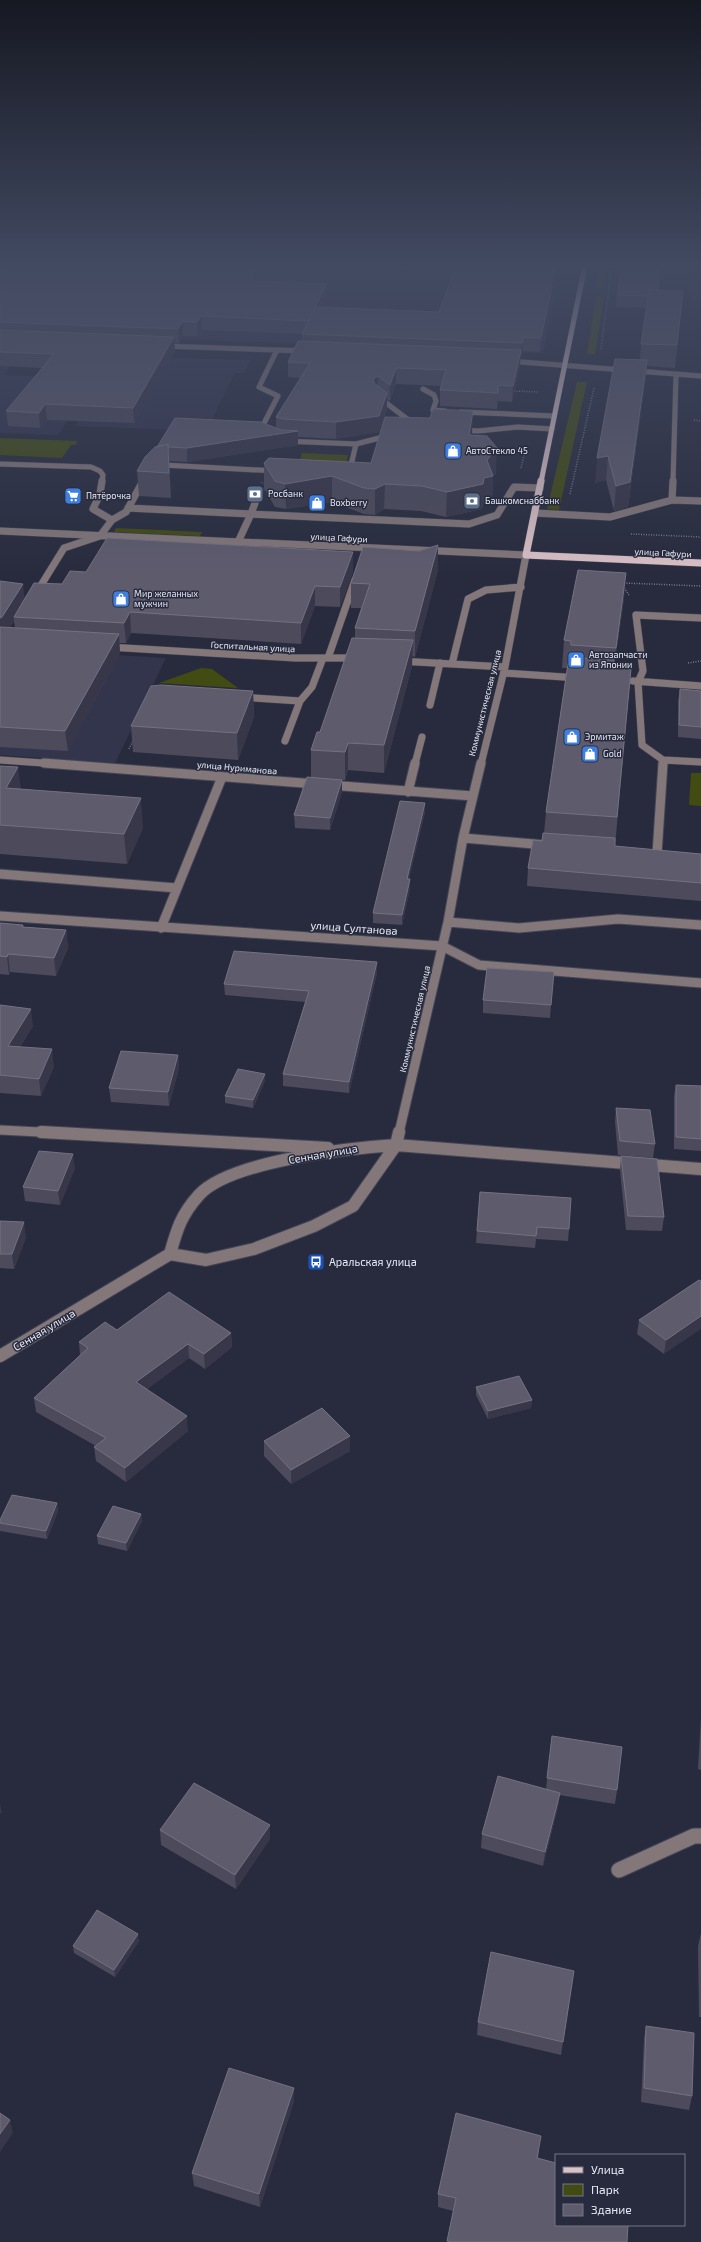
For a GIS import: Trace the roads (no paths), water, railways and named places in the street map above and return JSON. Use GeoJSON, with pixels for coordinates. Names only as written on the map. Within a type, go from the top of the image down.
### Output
{"type":"FeatureCollection","features":[{"type":"Feature","properties":{"kind":"main road","name":"Коммунистическая улица"},"geometry":{"type":"LineString","coordinates":[[526,555],[564,370]]}},
{"type":"Feature","properties":{"kind":"main road","name":"улица Гафури"},"geometry":{"type":"LineString","coordinates":[[526,555],[701,563]]}},
{"type":"Feature","properties":{"kind":"street"},"geometry":{"type":"LineString","coordinates":[[267,370],[259,387],[278,396]]}},
{"type":"Feature","properties":{"kind":"street"},"geometry":{"type":"LineString","coordinates":[[627,370],[701,376]]}},
{"type":"Feature","properties":{"kind":"street"},"geometry":{"type":"LineString","coordinates":[[672,500],[676,374]]}},
{"type":"Feature","properties":{"kind":"street"},"geometry":{"type":"LineString","coordinates":[[423,389],[434,395],[436,401],[433,410],[449,411]]}},
{"type":"Feature","properties":{"kind":"street"},"geometry":{"type":"LineString","coordinates":[[271,399],[278,396]]}},
{"type":"Feature","properties":{"kind":"street"},"geometry":{"type":"LineString","coordinates":[[278,396],[260,431],[283,440],[356,444],[398,433]]}},
{"type":"Feature","properties":{"kind":"street"},"geometry":{"type":"LineString","coordinates":[[377,396],[418,428],[412,430]]}},
{"type":"Feature","properties":{"kind":"street"},"geometry":{"type":"LineString","coordinates":[[456,412],[554,416]]}},
{"type":"Feature","properties":{"kind":"street"},"geometry":{"type":"LineString","coordinates":[[497,429],[552,429]]}},
{"type":"Feature","properties":{"kind":"street"},"geometry":{"type":"LineString","coordinates":[[456,430],[477,432],[504,429]]}},
{"type":"Feature","properties":{"kind":"street"},"geometry":{"type":"LineString","coordinates":[[343,474],[350,474],[356,444]]}},
{"type":"Feature","properties":{"kind":"street"},"geometry":{"type":"LineString","coordinates":[[0,464],[97,469],[103,475],[100,494],[93,509],[112,520]]}},
{"type":"Feature","properties":{"kind":"street"},"geometry":{"type":"LineString","coordinates":[[32,601],[64,548],[100,536],[112,520],[124,514],[149,470],[164,465],[284,471]]}},
{"type":"Feature","properties":{"kind":"street"},"geometry":{"type":"LineString","coordinates":[[266,477],[269,470]]}},
{"type":"Feature","properties":{"kind":"street"},"geometry":{"type":"LineString","coordinates":[[128,508],[469,524],[498,515],[516,487],[540,488]]}},
{"type":"Feature","properties":{"kind":"street"},"geometry":{"type":"LineString","coordinates":[[535,512],[610,517],[672,500],[701,501]]}},
{"type":"Feature","properties":{"kind":"street"},"geometry":{"type":"LineString","coordinates":[[238,542],[255,502]]}},
{"type":"Feature","properties":{"kind":"street","name":"улица Гафури"},"geometry":{"type":"LineString","coordinates":[[0,531],[526,555]]}},
{"type":"Feature","properties":{"kind":"street"},"geometry":{"type":"LineString","coordinates":[[363,556],[366,548]]}},
{"type":"Feature","properties":{"kind":"street","name":"Коммунистическая улица"},"geometry":{"type":"LineString","coordinates":[[396,1145],[448,922],[463,838],[504,670],[526,555]]}},
{"type":"Feature","properties":{"kind":"street"},"geometry":{"type":"LineString","coordinates":[[285,741],[300,701],[312,687],[326,658],[358,572]]}},
{"type":"Feature","properties":{"kind":"street"},"geometry":{"type":"LineString","coordinates":[[452,664],[468,599],[473,594],[483,590],[521,587]]}},
{"type":"Feature","properties":{"kind":"street"},"geometry":{"type":"LineString","coordinates":[[701,618],[636,615],[643,671],[638,682],[642,745],[663,760],[701,762]]}},
{"type":"Feature","properties":{"kind":"street","name":"Госпитальная улица"},"geometry":{"type":"LineString","coordinates":[[101,647],[364,659]]}},
{"type":"Feature","properties":{"kind":"street"},"geometry":{"type":"LineString","coordinates":[[392,660],[452,664],[590,679]]}},
{"type":"Feature","properties":{"kind":"street"},"geometry":{"type":"LineString","coordinates":[[430,704],[440,663]]}},
{"type":"Feature","properties":{"kind":"street"},"geometry":{"type":"LineString","coordinates":[[622,681],[701,686]]}},
{"type":"Feature","properties":{"kind":"street"},"geometry":{"type":"LineString","coordinates":[[230,696],[300,701]]}},
{"type":"Feature","properties":{"kind":"street"},"geometry":{"type":"LineString","coordinates":[[408,792],[422,737]]}},
{"type":"Feature","properties":{"kind":"street","name":"улица Нуриманова"},"geometry":{"type":"LineString","coordinates":[[0,760],[473,796]]}},
{"type":"Feature","properties":{"kind":"street"},"geometry":{"type":"LineString","coordinates":[[656,854],[663,760]]}},
{"type":"Feature","properties":{"kind":"street"},"geometry":{"type":"LineString","coordinates":[[161,928],[222,777]]}},
{"type":"Feature","properties":{"kind":"street"},"geometry":{"type":"LineString","coordinates":[[463,838],[556,846]]}},
{"type":"Feature","properties":{"kind":"street"},"geometry":{"type":"LineString","coordinates":[[0,874],[177,888]]}},
{"type":"Feature","properties":{"kind":"street","name":"улица Султанова"},"geometry":{"type":"LineString","coordinates":[[0,916],[442,946],[479,965],[701,983]]}},
{"type":"Feature","properties":{"kind":"street"},"geometry":{"type":"LineString","coordinates":[[448,922],[519,928],[545,927],[618,919],[701,925]]}},
{"type":"Feature","properties":{"kind":"street"},"geometry":{"type":"LineString","coordinates":[[0,1130],[342,1149]]}},
{"type":"Feature","properties":{"kind":"street"},"geometry":{"type":"LineString","coordinates":[[170,1254],[206,1260],[254,1249],[314,1226],[353,1206],[396,1145],[701,1169]]}},
{"type":"Feature","properties":{"kind":"street","name":"Сенная улица"},"geometry":{"type":"LineString","coordinates":[[0,1356],[170,1254],[179,1222],[200,1194],[236,1172],[342,1149],[396,1145]]}},
{"type":"Feature","properties":{"kind":"street"},"geometry":{"type":"LineString","coordinates":[[619,1870],[694,1836],[701,1836]]}},
{"type":"Feature","properties":{"kind":"tunnel"},"geometry":{"type":"LineString","coordinates":[[255,503],[264,483]]}},
{"type":"Feature","properties":{"kind":"place","name":"АвтоСтекло 45"},"geometry":{"type":"Point","coordinates":[453,451]}},
{"type":"Feature","properties":{"kind":"place","name":"Росбанк"},"geometry":{"type":"Point","coordinates":[255,494]}},
{"type":"Feature","properties":{"kind":"place","name":"Пятёрочка"},"geometry":{"type":"Point","coordinates":[73,496]}},
{"type":"Feature","properties":{"kind":"place","name":"Башкомснаббанк"},"geometry":{"type":"Point","coordinates":[472,501]}},
{"type":"Feature","properties":{"kind":"place","name":"Boxberry"},"geometry":{"type":"Point","coordinates":[317,503]}},
{"type":"Feature","properties":{"kind":"place","name":"Мир желанных мужчин"},"geometry":{"type":"Point","coordinates":[121,599]}},
{"type":"Feature","properties":{"kind":"place","name":"Автозапчасти из Японии"},"geometry":{"type":"Point","coordinates":[576,660]}},
{"type":"Feature","properties":{"kind":"place","name":"Эрмитаж"},"geometry":{"type":"Point","coordinates":[572,737]}},
{"type":"Feature","properties":{"kind":"place","name":"Gold"},"geometry":{"type":"Point","coordinates":[590,754]}},
{"type":"Feature","properties":{"kind":"place","name":"Аральская улица"},"geometry":{"type":"Point","coordinates":[316,1262]}}]}
